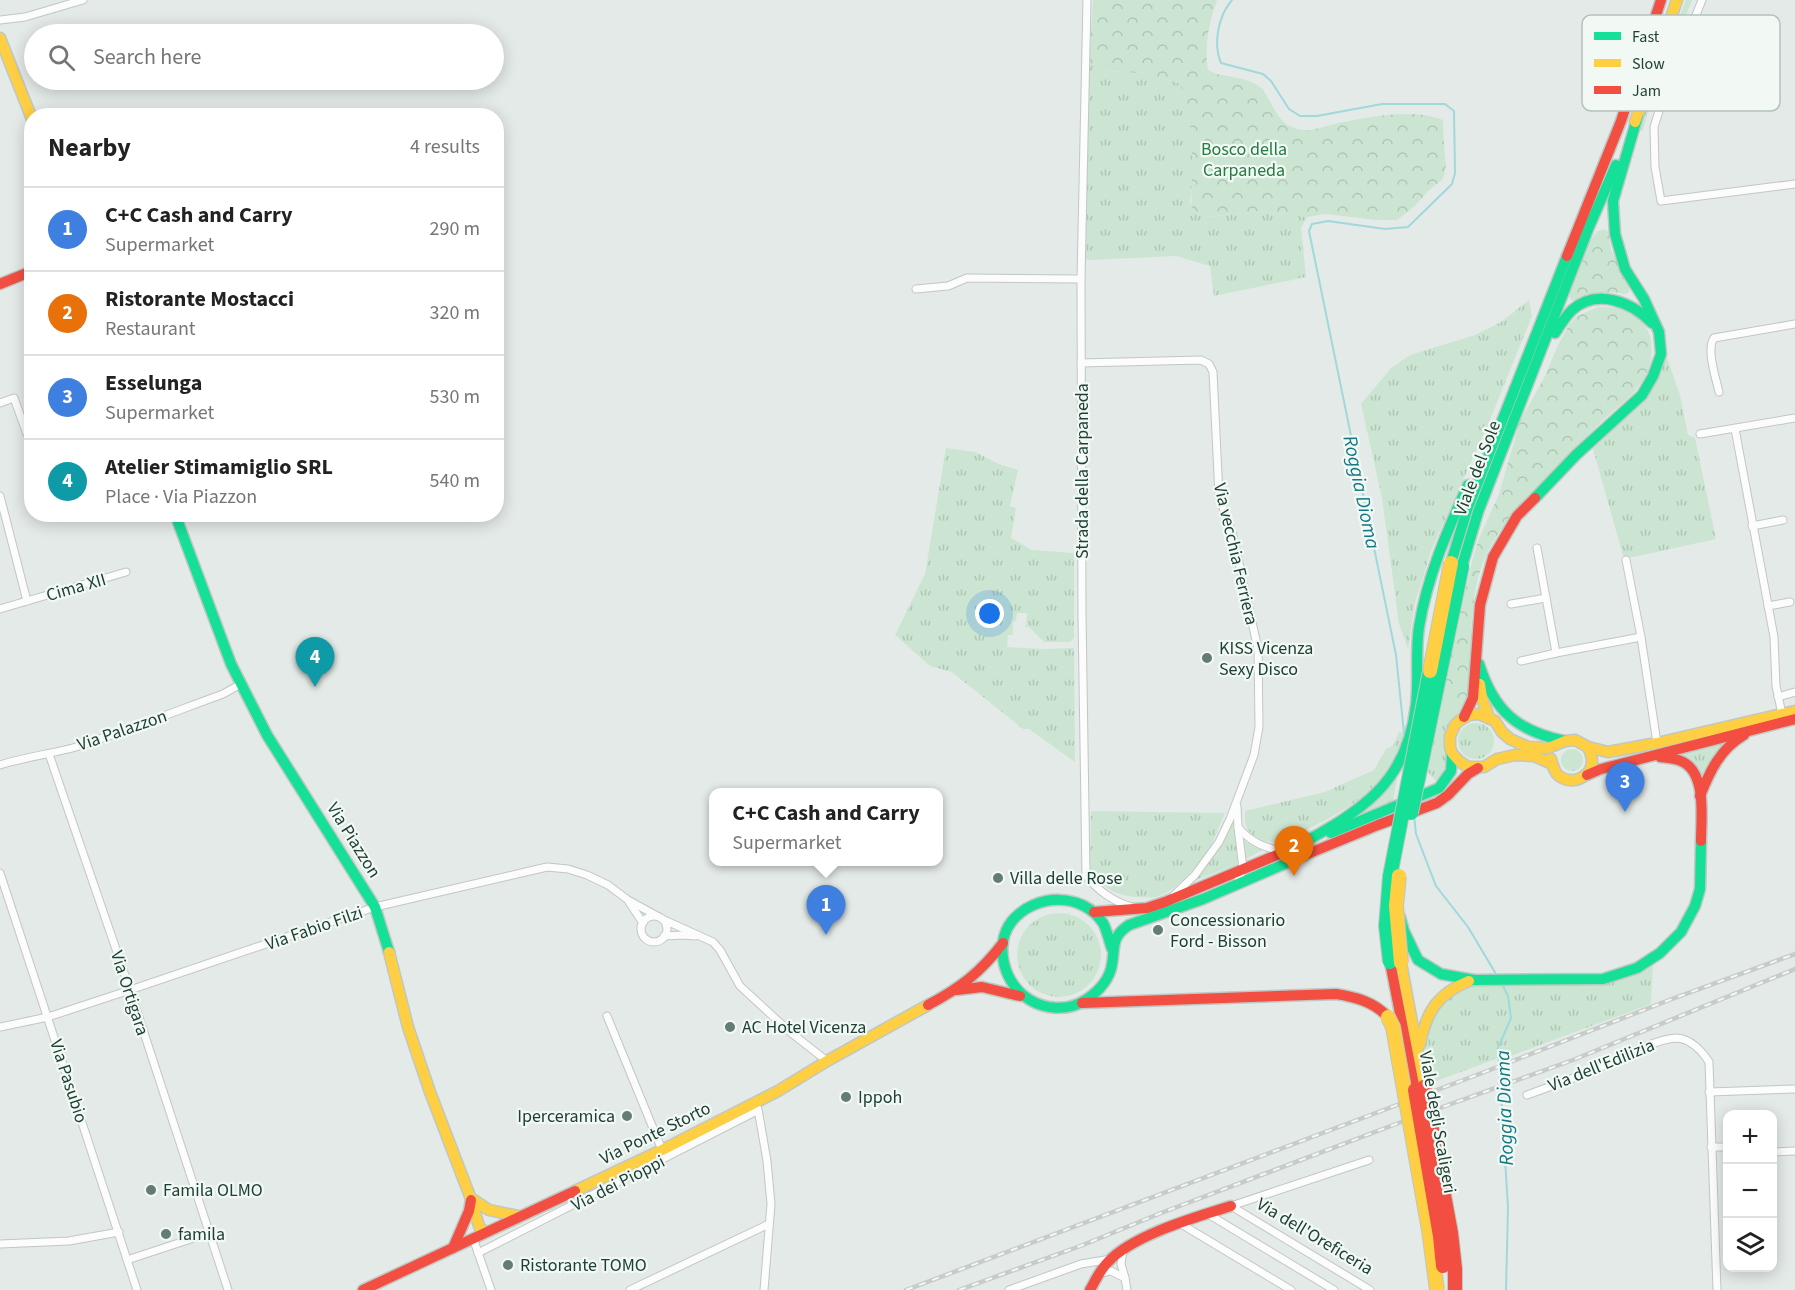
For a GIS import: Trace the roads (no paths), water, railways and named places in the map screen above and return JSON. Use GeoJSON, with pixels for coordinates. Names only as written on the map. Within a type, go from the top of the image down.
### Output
{"type":"FeatureCollection","features":[{"type":"Feature","properties":{"kind":"main road","name":"Viale del Sole"},"geometry":{"type":"LineString","coordinates":[[1656,15],[1660,0]]}},
{"type":"Feature","properties":{"kind":"main road"},"geometry":{"type":"LineString","coordinates":[[0,38],[28,108]]}},
{"type":"Feature","properties":{"kind":"main road","name":"Viale del Sole"},"geometry":{"type":"LineString","coordinates":[[1395,963],[1386,926],[1390,876],[1467,510],[1624,111]]}},
{"type":"Feature","properties":{"kind":"main road","name":"Viale del Sole"},"geometry":{"type":"LineString","coordinates":[[1395,963],[1398,885],[1456,564],[1589,227],[1639,111]]}},
{"type":"Feature","properties":{"kind":"main road"},"geometry":{"type":"LineString","coordinates":[[1497,759],[1503,749],[1503,738],[1499,726],[1490,717],[1482,698],[1477,626],[1480,605],[1493,558],[1524,509],[1576,455],[1642,395],[1653,376],[1661,354],[1659,332],[1644,299],[1625,269],[1615,234],[1613,201],[1638,115]]}},
{"type":"Feature","properties":{"kind":"main road"},"geometry":{"type":"LineString","coordinates":[[0,284],[24,274]]}},
{"type":"Feature","properties":{"kind":"main road"},"geometry":{"type":"LineString","coordinates":[[1534,368],[1563,319],[1578,305],[1597,299],[1614,300],[1634,306],[1645,314],[1659,332]]}},
{"type":"Feature","properties":{"kind":"main road"},"geometry":{"type":"LineString","coordinates":[[1290,849],[1359,809],[1384,786],[1400,764],[1413,729],[1418,629],[1425,594],[1449,526],[1506,408]]}},
{"type":"Feature","properties":{"kind":"main road","name":"Via Piazzon"},"geometry":{"type":"LineString","coordinates":[[178,522],[231,664],[267,735],[375,907],[408,1027],[430,1092],[475,1202],[483,1214],[478,1235]]}},
{"type":"Feature","properties":{"kind":"main road"},"geometry":{"type":"LineString","coordinates":[[1112,949],[1107,929],[1094,912],[1085,906],[1063,899],[1040,901],[1020,913],[1012,922],[1003,943],[1002,955],[1008,979],[1015,989],[1033,1003],[1052,1008],[1082,1003],[1103,984],[1111,966],[1114,939],[1120,930],[1236,885],[1411,807],[1439,788],[1451,771],[1450,736],[1455,725],[1470,708],[1478,658]]}},
{"type":"Feature","properties":{"kind":"main road"},"geometry":{"type":"LineString","coordinates":[[1478,658],[1490,693],[1500,708],[1529,731],[1561,743]]}},
{"type":"Feature","properties":{"kind":"main road"},"geometry":{"type":"LineString","coordinates":[[1464,717],[1479,714],[1490,717]]}},
{"type":"Feature","properties":{"kind":"main road"},"geometry":{"type":"LineString","coordinates":[[1561,743],[1552,754],[1552,764],[1556,773],[1567,780],[1577,780],[1601,769],[1755,729],[1791,715]]}},
{"type":"Feature","properties":{"kind":"main road"},"geometry":{"type":"LineString","coordinates":[[1502,732],[1510,739],[1528,747],[1538,748],[1580,741],[1588,747],[1608,752],[1791,715]]}},
{"type":"Feature","properties":{"kind":"main road"},"geometry":{"type":"LineString","coordinates":[[1700,796],[1721,754],[1736,739],[1755,729]]}},
{"type":"Feature","properties":{"kind":"main road"},"geometry":{"type":"LineString","coordinates":[[1587,775],[1593,761],[1588,747]]}},
{"type":"Feature","properties":{"kind":"main road"},"geometry":{"type":"LineString","coordinates":[[1452,753],[1463,765],[1479,768]]}},
{"type":"Feature","properties":{"kind":"main road"},"geometry":{"type":"LineString","coordinates":[[1094,912],[1140,909],[1165,902],[1290,849],[1411,807],[1443,800],[1467,774],[1497,759],[1525,755],[1543,759],[1552,764]]}},
{"type":"Feature","properties":{"kind":"main road"},"geometry":{"type":"LineString","coordinates":[[1396,906],[1404,932],[1418,960],[1441,975],[1474,980],[1603,979],[1637,968],[1660,953],[1681,932],[1695,906],[1700,889],[1700,796],[1696,774],[1689,765],[1676,759],[1650,757]]}},
{"type":"Feature","properties":{"kind":"main road","name":"Via Ponte Storto"},"geometry":{"type":"LineString","coordinates":[[363,1290],[758,1106],[827,1061],[954,991],[987,964],[1003,943]]}},
{"type":"Feature","properties":{"kind":"main road","name":"Viale degli Scaligeri"},"geometry":{"type":"LineString","coordinates":[[1395,963],[1418,1052],[1451,1233],[1455,1290]]}},
{"type":"Feature","properties":{"kind":"main road","name":"Viale degli Scaligeri"},"geometry":{"type":"LineString","coordinates":[[1395,963],[1440,1236],[1443,1290]]}},
{"type":"Feature","properties":{"kind":"main road"},"geometry":{"type":"LineString","coordinates":[[1418,1052],[1420,1038],[1432,1007],[1439,998],[1450,989],[1474,980]]}},
{"type":"Feature","properties":{"kind":"main road","name":"Via Ponte Storto"},"geometry":{"type":"LineString","coordinates":[[954,991],[987,986],[1024,997]]}},
{"type":"Feature","properties":{"kind":"main road"},"geometry":{"type":"LineString","coordinates":[[1082,1003],[1336,994],[1356,997],[1381,1009],[1393,1028],[1437,1290]]}},
{"type":"Feature","properties":{"kind":"main road"},"geometry":{"type":"LineString","coordinates":[[453,1248],[475,1202],[489,1210],[518,1216]]}},
{"type":"Feature","properties":{"kind":"main road","name":"Via dell'Oreficeria"},"geometry":{"type":"LineString","coordinates":[[1090,1290],[1111,1259],[1139,1241],[1231,1206]]}},
{"type":"Feature","properties":{"kind":"street"},"geometry":{"type":"LineString","coordinates":[[0,21],[25,17],[83,0]]}},
{"type":"Feature","properties":{"kind":"street","name":"Strada della Carpaneda"},"geometry":{"type":"LineString","coordinates":[[1087,0],[1081,279],[1086,876],[1098,891],[1113,900],[1140,909]]}},
{"type":"Feature","properties":{"kind":"street"},"geometry":{"type":"LineString","coordinates":[[1696,15],[1702,0]]}},
{"type":"Feature","properties":{"kind":"street"},"geometry":{"type":"LineString","coordinates":[[1659,111],[1654,127],[1655,167],[1661,201],[1795,184]]}},
{"type":"Feature","properties":{"kind":"street"},"geometry":{"type":"LineString","coordinates":[[916,290],[948,286],[967,278],[1081,279]]}},
{"type":"Feature","properties":{"kind":"street"},"geometry":{"type":"LineString","coordinates":[[1719,392],[1711,350],[1714,338],[1795,324]]}},
{"type":"Feature","properties":{"kind":"street","name":"Via vecchia Ferriera"},"geometry":{"type":"LineString","coordinates":[[1081,363],[1201,360],[1209,364],[1213,372],[1219,496],[1233,536],[1258,649],[1259,727],[1254,754],[1219,842],[1184,887],[1165,902]]}},
{"type":"Feature","properties":{"kind":"street"},"geometry":{"type":"LineString","coordinates":[[0,403],[14,398],[24,426]]}},
{"type":"Feature","properties":{"kind":"street"},"geometry":{"type":"LineString","coordinates":[[1700,434],[1795,418]]}},
{"type":"Feature","properties":{"kind":"street"},"geometry":{"type":"LineString","coordinates":[[1735,429],[1774,637],[1778,697],[1791,715]]}},
{"type":"Feature","properties":{"kind":"street","name":"Cima XII"},"geometry":{"type":"LineString","coordinates":[[0,496],[27,601]]}},
{"type":"Feature","properties":{"kind":"street"},"geometry":{"type":"LineString","coordinates":[[1752,526],[1782,520]]}},
{"type":"Feature","properties":{"kind":"street"},"geometry":{"type":"LineString","coordinates":[[1537,548],[1556,653]]}},
{"type":"Feature","properties":{"kind":"street"},"geometry":{"type":"LineString","coordinates":[[1626,560],[1641,637],[1657,743]]}},
{"type":"Feature","properties":{"kind":"street","name":"Cima XII"},"geometry":{"type":"LineString","coordinates":[[0,609],[126,572]]}},
{"type":"Feature","properties":{"kind":"street"},"geometry":{"type":"LineString","coordinates":[[1511,604],[1546,598]]}},
{"type":"Feature","properties":{"kind":"street"},"geometry":{"type":"LineString","coordinates":[[1768,606],[1790,602]]}},
{"type":"Feature","properties":{"kind":"street"},"geometry":{"type":"LineString","coordinates":[[1521,661],[1641,637]]}},
{"type":"Feature","properties":{"kind":"street","name":"Via Palazzon"},"geometry":{"type":"LineString","coordinates":[[0,765],[24,757],[49,754],[77,746],[223,694],[241,684]]}},
{"type":"Feature","properties":{"kind":"street"},"geometry":{"type":"LineString","coordinates":[[1778,697],[1795,692]]}},
{"type":"Feature","properties":{"kind":"street","name":"Via Ortigara"},"geometry":{"type":"LineString","coordinates":[[49,754],[130,990],[228,1290]]}},
{"type":"Feature","properties":{"kind":"street","name":"Via vecchia Ferriera"},"geometry":{"type":"LineString","coordinates":[[1237,797],[1243,869]]}},
{"type":"Feature","properties":{"kind":"street"},"geometry":{"type":"LineString","coordinates":[[1238,827],[1253,842],[1265,848],[1290,849]]}},
{"type":"Feature","properties":{"kind":"street","name":"Via Fabio Filzi"},"geometry":{"type":"LineString","coordinates":[[0,1027],[48,1017],[375,907],[547,867],[568,869],[587,875],[608,885],[628,900],[660,918],[704,937]]}},
{"type":"Feature","properties":{"kind":"street"},"geometry":{"type":"LineString","coordinates":[[1236,885],[1243,869]]}},
{"type":"Feature","properties":{"kind":"street","name":"Via Pasubio"},"geometry":{"type":"LineString","coordinates":[[0,873],[137,1290]]}},
{"type":"Feature","properties":{"kind":"street","name":"Via Fabio Filzi"},"geometry":{"type":"LineString","coordinates":[[628,900],[643,923]]}},
{"type":"Feature","properties":{"kind":"street"},"geometry":{"type":"LineString","coordinates":[[652,917],[660,918],[666,925],[664,936],[659,941],[649,940],[643,934],[643,923],[652,917]]}},
{"type":"Feature","properties":{"kind":"street"},"geometry":{"type":"LineString","coordinates":[[664,936],[704,937],[713,942],[740,986],[790,1032],[827,1061]]}},
{"type":"Feature","properties":{"kind":"street"},"geometry":{"type":"LineString","coordinates":[[607,1016],[662,1150]]}},
{"type":"Feature","properties":{"kind":"street","name":"Via dell'Edilizia"},"geometry":{"type":"LineString","coordinates":[[1527,1095],[1658,1042],[1677,1038],[1688,1041],[1697,1048],[1709,1062],[1717,1290]]}},
{"type":"Feature","properties":{"kind":"street"},"geometry":{"type":"LineString","coordinates":[[1709,1092],[1795,1089]]}},
{"type":"Feature","properties":{"kind":"street"},"geometry":{"type":"LineString","coordinates":[[758,1106],[771,1204],[764,1289]]}},
{"type":"Feature","properties":{"kind":"street","name":"Via dei Pioppi"},"geometry":{"type":"LineString","coordinates":[[478,1254],[758,1106]]}},
{"type":"Feature","properties":{"kind":"street"},"geometry":{"type":"LineString","coordinates":[[1711,1147],[1723,1147]]}},
{"type":"Feature","properties":{"kind":"street"},"geometry":{"type":"LineString","coordinates":[[1777,1152],[1795,1151]]}},
{"type":"Feature","properties":{"kind":"street"},"geometry":{"type":"LineString","coordinates":[[1231,1206],[1369,1160]]}},
{"type":"Feature","properties":{"kind":"street","name":"Via dell'Oreficeria"},"geometry":{"type":"LineString","coordinates":[[1231,1206],[1370,1290]]}},
{"type":"Feature","properties":{"kind":"street","name":"Via dell'Oreficeria"},"geometry":{"type":"LineString","coordinates":[[1208,1214],[1334,1290]]}},
{"type":"Feature","properties":{"kind":"street"},"geometry":{"type":"LineString","coordinates":[[630,1290],[770,1224]]}},
{"type":"Feature","properties":{"kind":"street"},"geometry":{"type":"LineString","coordinates":[[1181,1224],[1291,1290]]}},
{"type":"Feature","properties":{"kind":"street"},"geometry":{"type":"LineString","coordinates":[[0,1244],[69,1241],[118,1232]]}},
{"type":"Feature","properties":{"kind":"street"},"geometry":{"type":"LineString","coordinates":[[127,1260],[209,1233]]}},
{"type":"Feature","properties":{"kind":"street"},"geometry":{"type":"LineString","coordinates":[[478,1235],[478,1254],[491,1290]]}},
{"type":"Feature","properties":{"kind":"street"},"geometry":{"type":"LineString","coordinates":[[1123,1251],[1121,1264],[1127,1290]]}},
{"type":"Feature","properties":{"kind":"street"},"geometry":{"type":"LineString","coordinates":[[1009,1290],[1081,1264],[1111,1259]]}},
{"type":"Feature","properties":{"kind":"street"},"geometry":{"type":"LineString","coordinates":[[1100,1273],[1106,1270],[1111,1271],[1125,1278]]}},
{"type":"Feature","properties":{"kind":"waterway","name":"Roggia Dioma"},"geometry":{"type":"LineString","coordinates":[[1232,0],[1223,14],[1218,30],[1217,47],[1221,63],[1263,74],[1271,81],[1289,109],[1300,116],[1317,116],[1382,104],[1445,104],[1454,111],[1455,173],[1452,184],[1408,227],[1385,229],[1328,221],[1312,224],[1309,231],[1396,655],[1404,733]]}},
{"type":"Feature","properties":{"kind":"waterway","name":"Roggia Dioma"},"geometry":{"type":"LineString","coordinates":[[1414,816],[1416,834],[1436,886],[1468,927],[1496,974]]}},
{"type":"Feature","properties":{"kind":"waterway","name":"Roggia Dioma"},"geometry":{"type":"LineString","coordinates":[[1502,984],[1508,996],[1511,1018],[1498,1048],[1508,1207],[1506,1290]]}},
{"type":"Feature","properties":{"kind":"railway"},"geometry":{"type":"LineString","coordinates":[[906,1290],[1795,954]]}},
{"type":"Feature","properties":{"kind":"railway"},"geometry":{"type":"LineString","coordinates":[[959,1290],[1083,1245],[1404,1121],[1573,1060],[1795,969]]}},
{"type":"Feature","properties":{"kind":"place","name":"KISS Vicenza Sexy Disco"},"geometry":{"type":"Point","coordinates":[1207,658]}},
{"type":"Feature","properties":{"kind":"place","name":"Atelier Stimamiglio SRL"},"geometry":{"type":"Point","coordinates":[315,687]}},
{"type":"Feature","properties":{"kind":"place","name":"Esselunga"},"geometry":{"type":"Point","coordinates":[1625,812]}},
{"type":"Feature","properties":{"kind":"place","name":"Ristorante Mostacci"},"geometry":{"type":"Point","coordinates":[1294,876]}},
{"type":"Feature","properties":{"kind":"place","name":"Villa delle Rose"},"geometry":{"type":"Point","coordinates":[998,878]}},
{"type":"Feature","properties":{"kind":"place","name":"Concessionario Ford - Bisson"},"geometry":{"type":"Point","coordinates":[1158,930]}},
{"type":"Feature","properties":{"kind":"place","name":"C+C Cash and Carry"},"geometry":{"type":"Point","coordinates":[826,935]}},
{"type":"Feature","properties":{"kind":"place","name":"AC Hotel Vicenza"},"geometry":{"type":"Point","coordinates":[730,1027]}},
{"type":"Feature","properties":{"kind":"place","name":"Ippoh"},"geometry":{"type":"Point","coordinates":[846,1097]}},
{"type":"Feature","properties":{"kind":"place","name":"Iperceramica"},"geometry":{"type":"Point","coordinates":[627,1116]}},
{"type":"Feature","properties":{"kind":"place","name":"Famila OLMO"},"geometry":{"type":"Point","coordinates":[151,1190]}},
{"type":"Feature","properties":{"kind":"place","name":"famila"},"geometry":{"type":"Point","coordinates":[166,1234]}},
{"type":"Feature","properties":{"kind":"place","name":"Ristorante TOMO"},"geometry":{"type":"Point","coordinates":[508,1265]}},
{"type":"Feature","properties":{"kind":"park label","name":"Bosco della Carpaneda"},"geometry":{"type":"Point","coordinates":[1244,159]}}]}
